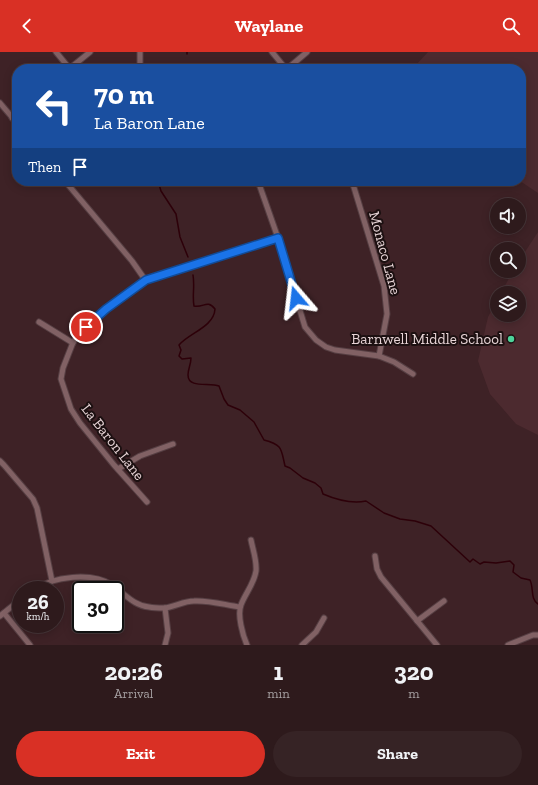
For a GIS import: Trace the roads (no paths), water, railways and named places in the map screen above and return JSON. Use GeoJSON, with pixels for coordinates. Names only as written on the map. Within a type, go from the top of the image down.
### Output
{"type":"FeatureCollection","features":[{"type":"Feature","properties":{"kind":"street"},"geometry":{"type":"LineString","coordinates":[[56,52],[65,64]]}},
{"type":"Feature","properties":{"kind":"street"},"geometry":{"type":"LineString","coordinates":[[75,64],[90,52]]}},
{"type":"Feature","properties":{"kind":"street"},"geometry":{"type":"LineString","coordinates":[[140,52],[140,64]]}},
{"type":"Feature","properties":{"kind":"street"},"geometry":{"type":"LineString","coordinates":[[272,52],[283,64]]}},
{"type":"Feature","properties":{"kind":"street"},"geometry":{"type":"LineString","coordinates":[[293,64],[307,52]]}},
{"type":"Feature","properties":{"kind":"street"},"geometry":{"type":"LineString","coordinates":[[0,103],[12,118]]}},
{"type":"Feature","properties":{"kind":"street"},"geometry":{"type":"LineString","coordinates":[[69,186],[146,280]]}},
{"type":"Feature","properties":{"kind":"street"},"geometry":{"type":"LineString","coordinates":[[260,186],[278,238],[305,327],[316,340],[326,347],[335,350],[379,356],[394,362],[413,374]]}},
{"type":"Feature","properties":{"kind":"street","name":"Monaco Lane"},"geometry":{"type":"LineString","coordinates":[[354,186],[384,286],[387,314],[379,356]]}},
{"type":"Feature","properties":{"kind":"street","name":"La Baron Lane"},"geometry":{"type":"LineString","coordinates":[[147,502],[80,423],[71,409],[62,379],[62,368],[73,342],[86,327],[106,309],[146,280],[278,238]]}},
{"type":"Feature","properties":{"kind":"street"},"geometry":{"type":"LineString","coordinates":[[39,322],[73,342]]}},
{"type":"Feature","properties":{"kind":"street"},"geometry":{"type":"LineString","coordinates":[[118,469],[140,456],[173,444]]}},
{"type":"Feature","properties":{"kind":"street"},"geometry":{"type":"LineString","coordinates":[[0,461],[33,500],[37,508],[52,581],[83,577],[100,579],[113,586],[134,602],[147,607],[165,608],[194,601],[240,607]]}},
{"type":"Feature","properties":{"kind":"street"},"geometry":{"type":"LineString","coordinates":[[247,645],[241,627],[240,607],[256,571],[251,540]]}},
{"type":"Feature","properties":{"kind":"street"},"geometry":{"type":"LineString","coordinates":[[375,556],[377,569],[381,577],[437,645]]}},
{"type":"Feature","properties":{"kind":"street"},"geometry":{"type":"LineString","coordinates":[[417,622],[444,601]]}},
{"type":"Feature","properties":{"kind":"street"},"geometry":{"type":"LineString","coordinates":[[12,607],[2,615],[30,645]]}},
{"type":"Feature","properties":{"kind":"street"},"geometry":{"type":"LineString","coordinates":[[165,608],[168,633],[165,645]]}},
{"type":"Feature","properties":{"kind":"street"},"geometry":{"type":"LineString","coordinates":[[302,645],[316,632],[324,618]]}},
{"type":"Feature","properties":{"kind":"street"},"geometry":{"type":"LineString","coordinates":[[508,645],[533,635],[538,635]]}},
{"type":"Feature","properties":{"kind":"waterway"},"geometry":{"type":"LineString","coordinates":[[160,186],[161,191],[176,214],[180,237],[188,257]]}},
{"type":"Feature","properties":{"kind":"waterway"},"geometry":{"type":"LineString","coordinates":[[193,275],[194,306],[207,304],[215,309],[214,315],[210,321],[179,345],[181,350],[179,356],[182,359],[191,358],[188,375],[192,382],[195,384],[219,386],[228,405],[240,410],[254,422],[264,440],[275,444],[280,448],[285,466],[303,478],[315,483],[321,488],[323,494],[344,501],[366,501],[384,513],[400,519],[415,521],[431,526],[470,562],[473,559],[480,564],[484,562],[496,563],[510,561],[514,565],[513,572],[521,578],[530,580],[533,596],[538,604]]}},
{"type":"Feature","properties":{"kind":"place","name":"Barnwell Middle School"},"geometry":{"type":"Point","coordinates":[511,339]}}]}
